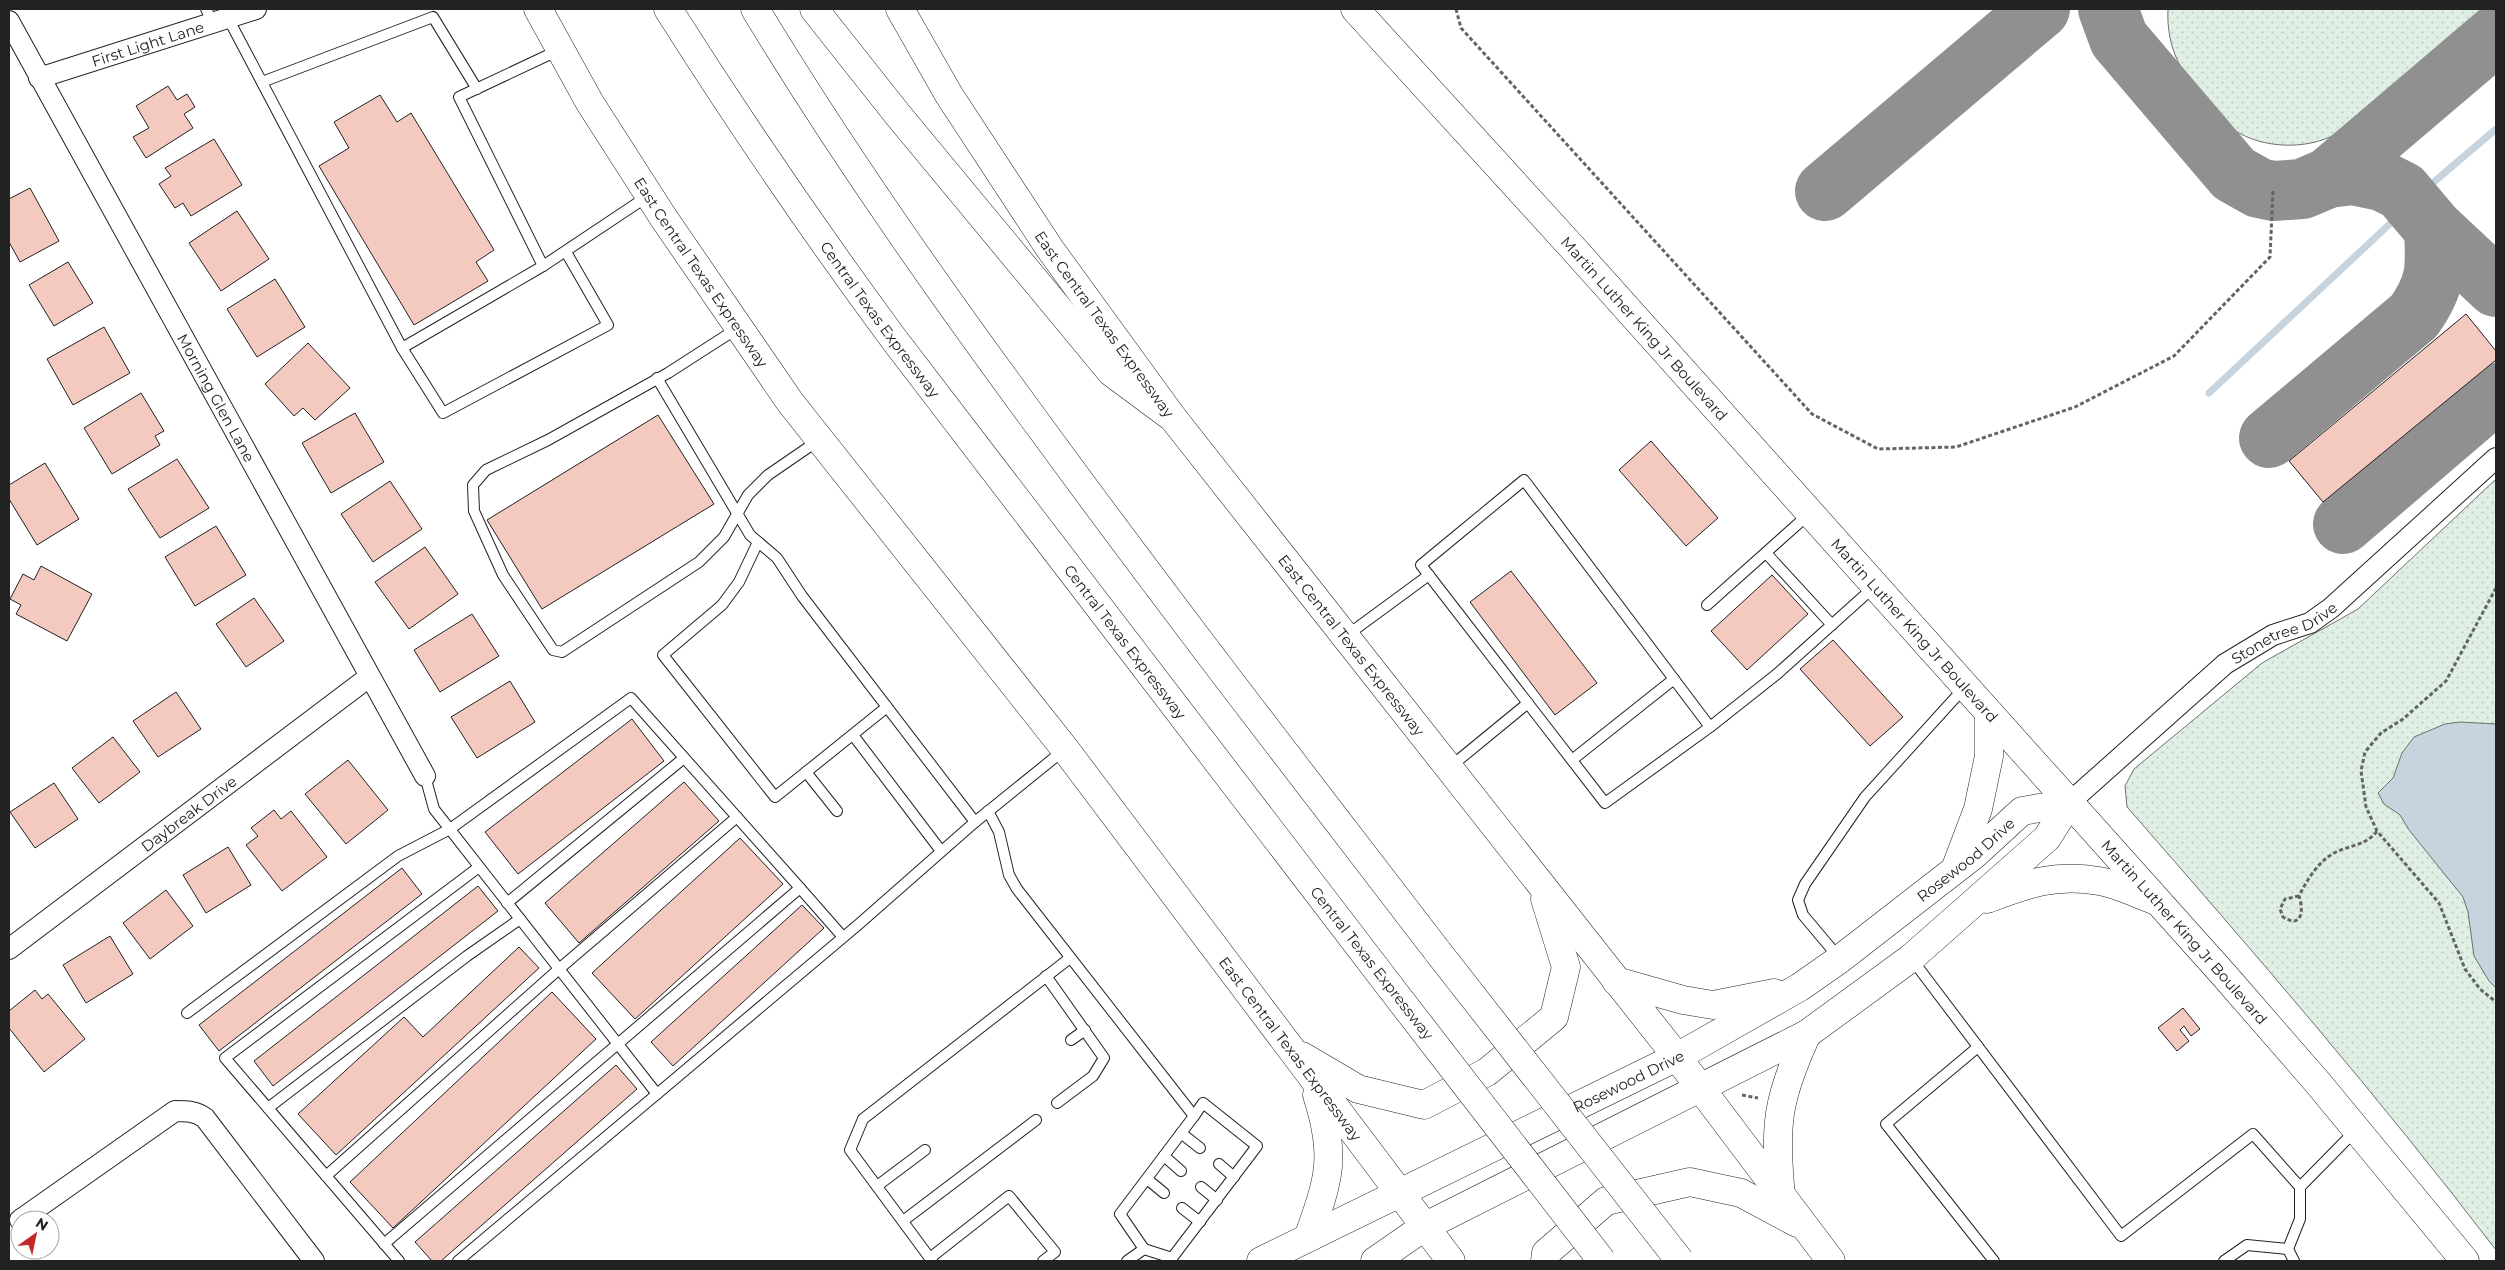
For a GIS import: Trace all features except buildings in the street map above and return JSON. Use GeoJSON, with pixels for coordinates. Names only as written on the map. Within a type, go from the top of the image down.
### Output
{"type":"FeatureCollection","features":[{"type":"Feature","properties":{"kind":"main road","name":"East Central Texas Expressway"},"geometry":{"type":"LineString","coordinates":[[538,9],[590,103],[649,195],[790,402],[1064,749],[1451,1261]]}},
{"type":"Feature","properties":{"kind":"main road","name":"Central Texas Expressway"},"geometry":{"type":"LineString","coordinates":[[668,9],[716,85],[815,232],[893,338],[1602,1261]]}},
{"type":"Feature","properties":{"kind":"main road"},"geometry":{"type":"LineString","coordinates":[[755,9],[792,70],[901,237],[1138,561],[1438,952],[1680,1261]]}},
{"type":"Feature","properties":{"kind":"main road"},"geometry":{"type":"LineString","coordinates":[[814,9],[905,123],[1112,372],[1173,418]]}},
{"type":"Feature","properties":{"kind":"main road","name":"East Central Texas Expressway"},"geometry":{"type":"LineString","coordinates":[[900,9],[949,95],[1050,249],[1173,418],[1677,1057],[1699,1089],[1830,1261]]}},
{"type":"Feature","properties":{"kind":"main road","name":"Martin Luther King Jr Boulevard"},"geometry":{"type":"LineString","coordinates":[[1354,9],[1876,586],[2158,902],[2357,1129],[2465,1261]]}},
{"type":"Feature","properties":{"kind":"main road"},"geometry":{"type":"LineString","coordinates":[[1956,867],[1978,809],[1989,756],[1989,713]]}},
{"type":"Feature","properties":{"kind":"main road"},"geometry":{"type":"LineString","coordinates":[[1375,1261],[1424,1227],[1807,1034],[1911,958],[2047,838],[2069,803]]}},
{"type":"Feature","properties":{"kind":"main road","name":"Rosewood Drive"},"geometry":{"type":"LineString","coordinates":[[1261,1261],[1677,1057],[1800,988],[1974,855],[2022,811],[2069,803]]}},
{"type":"Feature","properties":{"kind":"main road"},"geometry":{"type":"LineString","coordinates":[[1971,905],[2031,882],[2068,878],[2101,881],[2158,902]]}},
{"type":"Feature","properties":{"kind":"main road"},"geometry":{"type":"LineString","coordinates":[[1290,1049],[1358,1090],[1424,1105],[1487,1072],[1554,1017],[1566,967],[1540,883]]}},
{"type":"Feature","properties":{"kind":"main road"},"geometry":{"type":"LineString","coordinates":[[1616,981],[1682,1000],[1713,1005],[1800,988]]}},
{"type":"Feature","properties":{"kind":"main road"},"geometry":{"type":"LineString","coordinates":[[1782,1196],[1777,1148],[1781,1102],[1791,1069],[1807,1034]]}},
{"type":"Feature","properties":{"kind":"main road"},"geometry":{"type":"LineString","coordinates":[[1308,1238],[1327,1181],[1330,1158],[1327,1127],[1310,1075]]}},
{"type":"Feature","properties":{"kind":"main road"},"geometry":{"type":"LineString","coordinates":[[1545,1261],[1546,1253],[1606,1201],[1690,1182],[1741,1193],[1803,1226]]}},
{"type":"Feature","properties":{"kind":"street","name":"First Light Lane"},"geometry":{"type":"LineString","coordinates":[[39,78],[216,16],[256,9]]}},
{"type":"Feature","properties":{"kind":"street","name":"Morning Glen Lane"},"geometry":{"type":"LineString","coordinates":[[9,21],[425,776]]}},
{"type":"Feature","properties":{"kind":"street","name":"Stonetree Drive"},"geometry":{"type":"LineString","coordinates":[[2069,803],[2225,664],[2264,640],[2310,623],[2331,608],[2496,458]]}},
{"type":"Feature","properties":{"kind":"street","name":"Daybreak Drive"},"geometry":{"type":"LineString","coordinates":[[9,949],[369,677]]}},
{"type":"Feature","properties":{"kind":"street"},"geometry":{"type":"LineString","coordinates":[[34,1210],[175,1111],[188,1111],[200,1114],[205,1118],[314,1261]]}},
{"type":"Feature","properties":{"kind":"lane"},"geometry":{"type":"LineString","coordinates":[[216,16],[262,82],[402,348],[443,413],[608,326],[566,252]]}},
{"type":"Feature","properties":{"kind":"lane"},"geometry":{"type":"LineString","coordinates":[[262,82],[433,17],[477,89]]}},
{"type":"Feature","properties":{"kind":"lane"},"geometry":{"type":"LineString","coordinates":[[544,266],[459,97],[560,49]]}},
{"type":"Feature","properties":{"kind":"lane"},"geometry":{"type":"LineString","coordinates":[[402,348],[544,266],[649,195]]}},
{"type":"Feature","properties":{"kind":"lane"},"geometry":{"type":"LineString","coordinates":[[739,328],[658,378],[548,440],[486,470],[473,485],[474,511],[504,575],[553,650],[562,652],[699,562],[724,537],[736,512],[748,495],[768,475],[820,439]]}},
{"type":"Feature","properties":{"kind":"lane"},"geometry":{"type":"LineString","coordinates":[[658,378],[750,535],[777,558],[802,596],[975,822]]}},
{"type":"Feature","properties":{"kind":"lane"},"geometry":{"type":"LineString","coordinates":[[1710,726],[1524,480],[1421,565],[1605,803],[1710,726],[1777,674],[1876,586]]}},
{"type":"Feature","properties":{"kind":"lane"},"geometry":{"type":"LineString","coordinates":[[1707,605],[1810,513]]}},
{"type":"Feature","properties":{"kind":"lane"},"geometry":{"type":"LineString","coordinates":[[758,542],[739,582],[722,605],[663,655],[775,797],[887,707]]}},
{"type":"Feature","properties":{"kind":"lane"},"geometry":{"type":"LineString","coordinates":[[1766,552],[1832,625]]}},
{"type":"Feature","properties":{"kind":"lane"},"geometry":{"type":"LineString","coordinates":[[1346,636],[1429,575]]}},
{"type":"Feature","properties":{"kind":"lane"},"geometry":{"type":"LineString","coordinates":[[1572,760],[1674,679]]}},
{"type":"Feature","properties":{"kind":"lane"},"geometry":{"type":"LineString","coordinates":[[1840,959],[1803,915],[1798,900],[1805,884],[1865,797],[1966,686]]}},
{"type":"Feature","properties":{"kind":"lane"},"geometry":{"type":"LineString","coordinates":[[187,1013],[398,856],[450,829],[630,698],[843,938]]}},
{"type":"Feature","properties":{"kind":"lane"},"geometry":{"type":"LineString","coordinates":[[1450,767],[1528,703]]}},
{"type":"Feature","properties":{"kind":"lane"},"geometry":{"type":"LineString","coordinates":[[852,735],[941,851]]}},
{"type":"Feature","properties":{"kind":"lane"},"geometry":{"type":"LineString","coordinates":[[458,1261],[843,938],[941,851],[1064,749]]}},
{"type":"Feature","properties":{"kind":"lane"},"geometry":{"type":"LineString","coordinates":[[507,903],[684,758]]}},
{"type":"Feature","properties":{"kind":"lane"},"geometry":{"type":"LineString","coordinates":[[806,772],[837,811]]}},
{"type":"Feature","properties":{"kind":"lane"},"geometry":{"type":"LineString","coordinates":[[425,776],[434,809],[657,1094]]}},
{"type":"Feature","properties":{"kind":"lane"},"geometry":{"type":"LineString","coordinates":[[988,811],[999,832],[1009,875],[1070,958],[1194,1116]]}},
{"type":"Feature","properties":{"kind":"lane"},"geometry":{"type":"LineString","coordinates":[[326,1176],[559,969],[737,817]]}},
{"type":"Feature","properties":{"kind":"lane"},"geometry":{"type":"LineString","coordinates":[[399,1261],[225,1058],[479,867]]}},
{"type":"Feature","properties":{"kind":"lane"},"geometry":{"type":"LineString","coordinates":[[384,1244],[800,888]]}},
{"type":"Feature","properties":{"kind":"lane"},"geometry":{"type":"LineString","coordinates":[[268,1108],[467,956],[520,920]]}},
{"type":"Feature","properties":{"kind":"lane"},"geometry":{"type":"LineString","coordinates":[[1043,1261],[1055,1252],[1009,1196],[931,1260],[850,1150],[864,1119],[1070,958]]}},
{"type":"Feature","properties":{"kind":"lane"},"geometry":{"type":"LineString","coordinates":[[1911,958],[2121,1236],[2253,1134],[2300,1187],[2300,1219],[2288,1250],[2294,1261]]}},
{"type":"Feature","properties":{"kind":"lane"},"geometry":{"type":"LineString","coordinates":[[1046,976],[1104,1058],[1093,1076],[1057,1103]]}},
{"type":"Feature","properties":{"kind":"lane"},"geometry":{"type":"LineString","coordinates":[[1071,1040],[1085,1030]]}},
{"type":"Feature","properties":{"kind":"lane"},"geometry":{"type":"LineString","coordinates":[[1978,1047],[1886,1124],[1994,1261]]}},
{"type":"Feature","properties":{"kind":"lane"},"geometry":{"type":"LineString","coordinates":[[1203,1103],[1257,1146],[1172,1258],[1144,1248],[1120,1214],[1181,1133],[1203,1103]]}},
{"type":"Feature","properties":{"kind":"lane"},"geometry":{"type":"LineString","coordinates":[[903,1221],[1036,1120]]}},
{"type":"Feature","properties":{"kind":"lane"},"geometry":{"type":"LineString","coordinates":[[2300,1187],[2357,1129]]}},
{"type":"Feature","properties":{"kind":"lane"},"geometry":{"type":"LineString","coordinates":[[1181,1133],[1200,1148]]}},
{"type":"Feature","properties":{"kind":"lane"},"geometry":{"type":"LineString","coordinates":[[877,1186],[925,1150]]}},
{"type":"Feature","properties":{"kind":"lane"},"geometry":{"type":"LineString","coordinates":[[1164,1156],[1181,1171]]}},
{"type":"Feature","properties":{"kind":"lane"},"geometry":{"type":"LineString","coordinates":[[1219,1164],[1234,1177]]}},
{"type":"Feature","properties":{"kind":"lane"},"geometry":{"type":"LineString","coordinates":[[1147,1179],[1164,1193]]}},
{"type":"Feature","properties":{"kind":"lane"},"geometry":{"type":"LineString","coordinates":[[1201,1187],[1217,1200]]}},
{"type":"Feature","properties":{"kind":"lane"},"geometry":{"type":"LineString","coordinates":[[1182,1208],[1200,1222]]}},
{"type":"Feature","properties":{"kind":"lane"},"geometry":{"type":"LineString","coordinates":[[2224,1261],[2247,1244],[2288,1250]]}},
{"type":"Feature","properties":{"kind":"lane"},"geometry":{"type":"LineString","coordinates":[[1127,1261],[1144,1248]]}},
{"type":"Feature","properties":{"kind":"path"},"geometry":{"type":"LineString","coordinates":[[1456,9],[1461,28],[1812,414],[1878,448],[1956,447],[2075,408],[2174,356],[2270,257],[2273,191]]}},
{"type":"Feature","properties":{"kind":"path"},"geometry":{"type":"LineString","coordinates":[[2496,588],[2446,681],[2403,719],[2381,733],[2366,752],[2361,771],[2366,807],[2378,831],[2439,903],[2465,969],[2480,989],[2496,1002]]}},
{"type":"Feature","properties":{"kind":"path"},"geometry":{"type":"LineString","coordinates":[[2299,896],[2285,899],[2280,909],[2283,918],[2290,922],[2295,921],[2301,916],[2302,909],[2299,896],[2309,879],[2325,859],[2335,852],[2367,841],[2378,831]]}},
{"type":"Feature","properties":{"kind":"path"},"geometry":{"type":"LineString","coordinates":[[1735,1099],[1741,1095],[1760,1098]]}},
{"type":"Feature","properties":{"kind":"green space"},"geometry":{"type":"Polygon","coordinates":[[[2168,9],[2489,9],[2345,129],[2312,143],[2285,145],[2258,141],[2234,130],[2224,122],[2200,95],[2184,74],[2173,50],[2168,24],[2168,9]]]}},
{"type":"Feature","properties":{"kind":"green space"},"geometry":{"type":"Polygon","coordinates":[[[2496,479],[2496,1250],[2407,1137],[2315,1026],[2127,807],[2125,786],[2134,769],[2262,663],[2358,609],[2496,479]]]}},
{"type":"Feature","properties":{"kind":"shaded area"},"geometry":{"type":"Polygon","coordinates":[[[2460,722],[2496,724],[2496,988],[2489,981],[2474,956],[2468,912],[2463,897],[2409,830],[2400,815],[2384,804],[2378,793],[2393,778],[2402,753],[2414,737],[2445,724],[2460,722]]]}},
{"type":"Feature","properties":{"kind":"waterway"},"geometry":{"type":"LineString","coordinates":[[2435,181],[2496,129]]}},
{"type":"Feature","properties":{"kind":"waterway"},"geometry":{"type":"LineString","coordinates":[[2209,393],[2394,220]]}},
{"type":"Feature","properties":{"kind":"taxiway"},"geometry":{"type":"LineString","coordinates":[[1825,191],[2040,9]]}},
{"type":"Feature","properties":{"kind":"taxiway"},"geometry":{"type":"LineString","coordinates":[[2108,9],[2119,39],[2234,174],[2259,188],[2273,191],[2302,189],[2328,178],[2496,35]]}},
{"type":"Feature","properties":{"kind":"taxiway"},"geometry":{"type":"LineString","coordinates":[[2328,178],[2353,175],[2382,181],[2402,191],[2434,229],[2496,287]]}},
{"type":"Feature","properties":{"kind":"taxiway"},"geometry":{"type":"LineString","coordinates":[[2269,438],[2414,316],[2422,305],[2431,284],[2435,265],[2434,229]]}},
{"type":"Feature","properties":{"kind":"taxiway"},"geometry":{"type":"LineString","coordinates":[[2343,524],[2496,393]]}}]}
